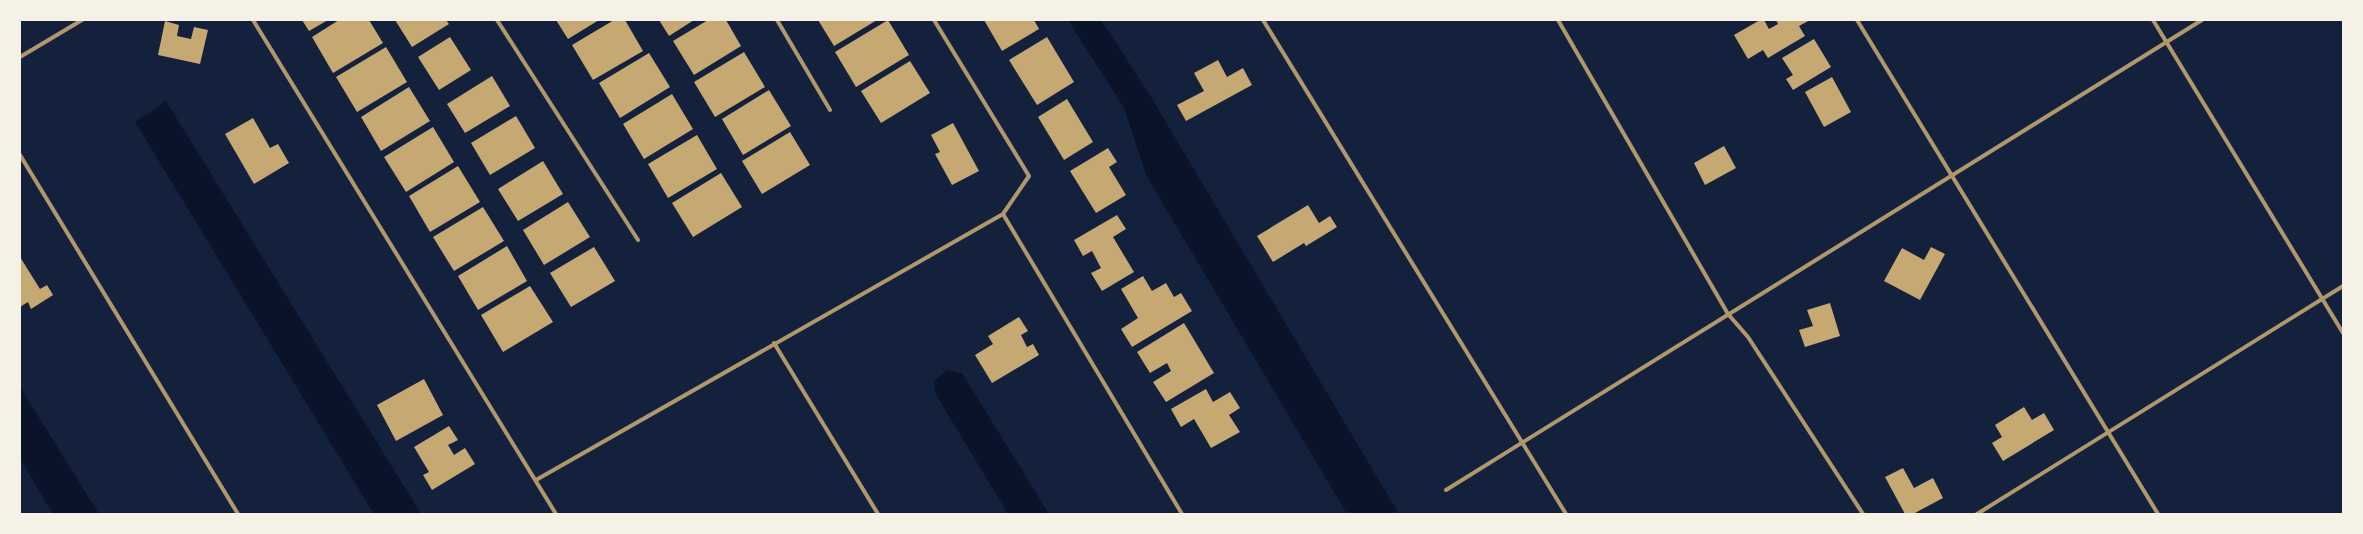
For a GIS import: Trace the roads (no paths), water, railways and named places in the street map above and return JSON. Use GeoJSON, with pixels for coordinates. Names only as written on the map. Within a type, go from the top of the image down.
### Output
{"type":"FeatureCollection","features":[{"type":"Feature","properties":{"kind":"street"},"geometry":{"type":"LineString","coordinates":[[20,57],[82,20]]}},
{"type":"Feature","properties":{"kind":"street"},"geometry":{"type":"LineString","coordinates":[[253,20],[556,514]]}},
{"type":"Feature","properties":{"kind":"street"},"geometry":{"type":"LineString","coordinates":[[497,20],[638,240]]}},
{"type":"Feature","properties":{"kind":"street"},"geometry":{"type":"LineString","coordinates":[[777,20],[830,110]]}},
{"type":"Feature","properties":{"kind":"street"},"geometry":{"type":"LineString","coordinates":[[536,480],[1002,214],[1029,176],[934,20]]}},
{"type":"Feature","properties":{"kind":"street"},"geometry":{"type":"LineString","coordinates":[[1263,20],[1566,514]]}},
{"type":"Feature","properties":{"kind":"street"},"geometry":{"type":"LineString","coordinates":[[1558,20],[1728,314],[1748,337],[1863,514]]}},
{"type":"Feature","properties":{"kind":"street"},"geometry":{"type":"LineString","coordinates":[[1857,20],[2158,514]]}},
{"type":"Feature","properties":{"kind":"street"},"geometry":{"type":"LineString","coordinates":[[2152,20],[2343,333]]}},
{"type":"Feature","properties":{"kind":"street"},"geometry":{"type":"LineString","coordinates":[[1446,490],[1728,314],[1952,178],[2202,20]]}},
{"type":"Feature","properties":{"kind":"street"},"geometry":{"type":"LineString","coordinates":[[20,155],[238,514]]}},
{"type":"Feature","properties":{"kind":"street"},"geometry":{"type":"LineString","coordinates":[[1002,214],[1182,514]]}},
{"type":"Feature","properties":{"kind":"street"},"geometry":{"type":"LineString","coordinates":[[1977,514],[2343,286]]}},
{"type":"Feature","properties":{"kind":"street"},"geometry":{"type":"LineString","coordinates":[[774,343],[878,514]]}},
{"type":"Feature","properties":{"kind":"water"},"geometry":{"type":"Polygon","coordinates":[[[1068,20],[1101,20],[1148,92],[1399,514],[1347,514],[1146,175],[1124,108],[1068,20]]]}},
{"type":"Feature","properties":{"kind":"water"},"geometry":{"type":"Polygon","coordinates":[[[166,101],[421,514],[374,514],[135,122],[166,101]]]}},
{"type":"Feature","properties":{"kind":"water"},"geometry":{"type":"Polygon","coordinates":[[[947,370],[962,373],[1049,514],[1008,514],[935,393],[934,381],[947,370]]]}},
{"type":"Feature","properties":{"kind":"water"},"geometry":{"type":"Polygon","coordinates":[[[20,387],[99,514],[53,514],[20,459],[20,387]]]}}]}
